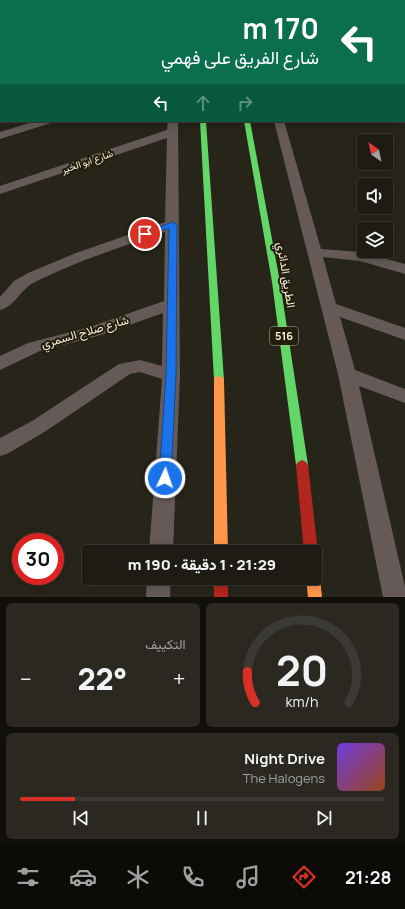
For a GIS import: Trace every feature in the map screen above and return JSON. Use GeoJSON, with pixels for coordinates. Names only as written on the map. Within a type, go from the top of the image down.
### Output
{"type":"FeatureCollection","features":[{"type":"Feature","properties":{"kind":"highway"},"geometry":{"type":"LineString","coordinates":[[202,122],[219,360],[221,545]]}},
{"type":"Feature","properties":{"kind":"highway","name":"الطريق الدائري"},"geometry":{"type":"LineString","coordinates":[[247,122],[290,369],[310,545]]}},
{"type":"Feature","properties":{"kind":"highway"},"geometry":{"type":"LineString","coordinates":[[221,585],[221,597]]}},
{"type":"Feature","properties":{"kind":"highway"},"geometry":{"type":"LineString","coordinates":[[314,585],[315,597]]}},
{"type":"Feature","properties":{"kind":"street"},"geometry":{"type":"LineString","coordinates":[[0,136],[44,122]]}},
{"type":"Feature","properties":{"kind":"street"},"geometry":{"type":"LineString","coordinates":[[279,122],[347,374],[397,572],[395,597]]}},
{"type":"Feature","properties":{"kind":"street"},"geometry":{"type":"LineString","coordinates":[[161,545],[171,375],[173,127]]}},
{"type":"Feature","properties":{"kind":"street","name":"شارع ابو الخير"},"geometry":{"type":"LineString","coordinates":[[0,190],[173,127]]}},
{"type":"Feature","properties":{"kind":"street"},"geometry":{"type":"LineString","coordinates":[[0,305],[10,298],[13,290],[23,282],[76,258],[173,224]]}},
{"type":"Feature","properties":{"kind":"street"},"geometry":{"type":"LineString","coordinates":[[314,253],[353,254],[378,259],[405,269]]}},
{"type":"Feature","properties":{"kind":"street","name":"شارع صلاح السمري"},"geometry":{"type":"LineString","coordinates":[[0,364],[34,347],[95,331],[172,304]]}},
{"type":"Feature","properties":{"kind":"street"},"geometry":{"type":"LineString","coordinates":[[329,307],[405,334]]}},
{"type":"Feature","properties":{"kind":"street"},"geometry":{"type":"LineString","coordinates":[[0,448],[39,426],[124,369],[140,366],[171,375]]}},
{"type":"Feature","properties":{"kind":"street"},"geometry":{"type":"LineString","coordinates":[[347,374],[405,396]]}},
{"type":"Feature","properties":{"kind":"street"},"geometry":{"type":"LineString","coordinates":[[158,597],[159,585]]}},
{"type":"Feature","properties":{"kind":"traffic: fast"},"geometry":{"type":"LineString","coordinates":[[203,122],[219,380]]}},
{"type":"Feature","properties":{"kind":"traffic: fast"},"geometry":{"type":"LineString","coordinates":[[247,122],[276,282],[302,465]]}},
{"type":"Feature","properties":{"kind":"traffic: slow"},"geometry":{"type":"LineString","coordinates":[[219,380],[221,545]]}},
{"type":"Feature","properties":{"kind":"traffic: slow"},"geometry":{"type":"LineString","coordinates":[[314,585],[315,597]]}},
{"type":"Feature","properties":{"kind":"traffic: jam"},"geometry":{"type":"LineString","coordinates":[[302,465],[310,545]]}},
{"type":"Feature","properties":{"kind":"traffic: jam"},"geometry":{"type":"LineString","coordinates":[[221,585],[221,597]]}},
{"type":"Feature","properties":{"kind":"route"},"geometry":{"type":"LineString","coordinates":[[145,234],[173,224],[171,375],[165,478]]}}]}
